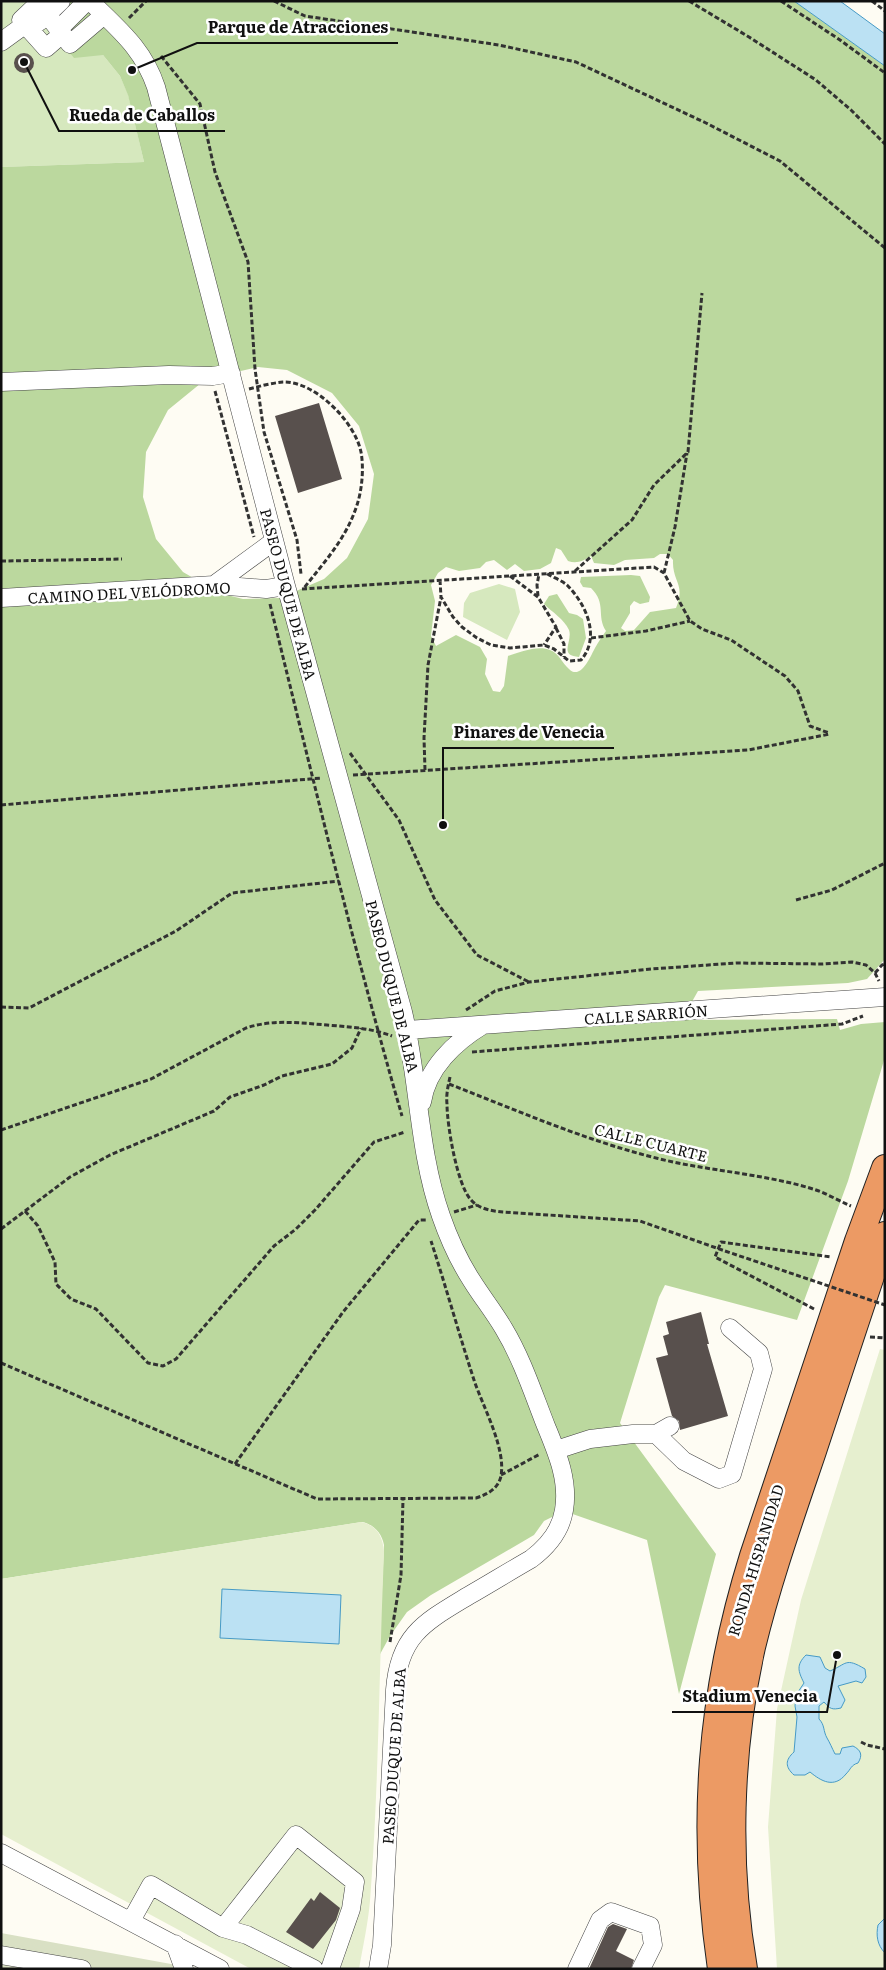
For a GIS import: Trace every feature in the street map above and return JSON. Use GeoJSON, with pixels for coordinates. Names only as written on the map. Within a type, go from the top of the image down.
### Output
{"type":"FeatureCollection","features":[{"type":"Feature","properties":{"kind":"highway","name":"RONDA HISPANIDAD"},"geometry":{"type":"LineString","coordinates":[[721,1969],[715,1926],[710,1858],[710,1791],[718,1710],[728,1650],[743,1588],[868,1211],[885,1168]]}},
{"type":"Feature","properties":{"kind":"highway","name":"RONDA HISPANIDAD"},"geometry":{"type":"LineString","coordinates":[[744,1969],[738,1920],[734,1857],[733,1790],[739,1720],[752,1648],[770,1582],[885,1235]]}},
{"type":"Feature","properties":{"kind":"street"},"geometry":{"type":"LineString","coordinates":[[35,35],[51,20],[61,1]]}},
{"type":"Feature","properties":{"kind":"street"},"geometry":{"type":"LineString","coordinates":[[1,42],[35,35],[51,20],[89,1]]}},
{"type":"Feature","properties":{"kind":"street","name":"PASEO DUQUE DE ALBA"},"geometry":{"type":"LineString","coordinates":[[89,1],[119,29],[145,59],[154,81],[274,542],[408,1036],[431,1182],[441,1216],[461,1263],[514,1348],[555,1449],[564,1480],[564,1511],[561,1522],[550,1541],[531,1559],[426,1622],[419,1628],[405,1649],[396,1673],[382,1945],[378,1969]]}},
{"type":"Feature","properties":{"kind":"street"},"geometry":{"type":"LineString","coordinates":[[51,20],[70,44],[104,15]]}},
{"type":"Feature","properties":{"kind":"street"},"geometry":{"type":"LineString","coordinates":[[1,382],[169,375],[213,376],[231,373]]}},
{"type":"Feature","properties":{"kind":"street"},"geometry":{"type":"LineString","coordinates":[[214,585],[274,542]]}},
{"type":"Feature","properties":{"kind":"street","name":"CAMINO DEL VELÓDROMO"},"geometry":{"type":"LineString","coordinates":[[1,598],[214,585],[266,589],[286,586]]}},
{"type":"Feature","properties":{"kind":"street","name":"CALLE SARRIÓN"},"geometry":{"type":"LineString","coordinates":[[408,1036],[442,1027],[885,997]]}},
{"type":"Feature","properties":{"kind":"street"},"geometry":{"type":"LineString","coordinates":[[420,1112],[431,1074],[452,1049],[470,1032],[484,1024]]}},
{"type":"Feature","properties":{"kind":"street"},"geometry":{"type":"LineString","coordinates":[[555,1449],[590,1439],[663,1430],[684,1461],[719,1479],[732,1474],[763,1369],[759,1353],[730,1328]]}},
{"type":"Feature","properties":{"kind":"street"},"geometry":{"type":"LineString","coordinates":[[223,1928],[296,1835],[355,1882],[351,1909],[330,1969]]}},
{"type":"Feature","properties":{"kind":"street"},"geometry":{"type":"LineString","coordinates":[[1,1853],[220,1969]]}},
{"type":"Feature","properties":{"kind":"street"},"geometry":{"type":"LineString","coordinates":[[131,1922],[150,1885],[223,1928],[247,1935],[314,1969]]}},
{"type":"Feature","properties":{"kind":"street"},"geometry":{"type":"LineString","coordinates":[[578,1969],[600,1920],[611,1912],[650,1926],[653,1946],[641,1969]]}},
{"type":"Feature","properties":{"kind":"street"},"geometry":{"type":"LineString","coordinates":[[175,1944],[184,1969]]}},
{"type":"Feature","properties":{"kind":"street"},"geometry":{"type":"LineString","coordinates":[[1,1955],[82,1969]]}},
{"type":"Feature","properties":{"kind":"path"},"geometry":{"type":"LineString","coordinates":[[119,29],[146,1]]}},
{"type":"Feature","properties":{"kind":"path"},"geometry":{"type":"LineString","coordinates":[[274,1],[305,16],[499,45],[576,62],[706,123],[780,161],[885,248]]}},
{"type":"Feature","properties":{"kind":"path"},"geometry":{"type":"LineString","coordinates":[[689,1],[816,80],[851,110],[885,144]]}},
{"type":"Feature","properties":{"kind":"path"},"geometry":{"type":"LineString","coordinates":[[781,1],[840,40],[885,73]]}},
{"type":"Feature","properties":{"kind":"path"},"geometry":{"type":"LineString","coordinates":[[872,1],[885,11]]}},
{"type":"Feature","properties":{"kind":"path"},"geometry":{"type":"LineString","coordinates":[[157,52],[200,104],[215,172],[248,262],[257,387],[264,432],[297,540],[303,589],[306,598]]}},
{"type":"Feature","properties":{"kind":"path"},"geometry":{"type":"LineString","coordinates":[[664,573],[675,527],[688,452],[702,293]]}},
{"type":"Feature","properties":{"kind":"path"},"geometry":{"type":"LineString","coordinates":[[213,376],[213,384],[259,553]]}},
{"type":"Feature","properties":{"kind":"path"},"geometry":{"type":"LineString","coordinates":[[236,392],[284,382],[304,386],[328,400],[354,434],[361,452],[362,475],[358,504],[350,524],[338,546],[303,589]]}},
{"type":"Feature","properties":{"kind":"path"},"geometry":{"type":"LineString","coordinates":[[575,571],[632,520],[654,485],[688,452]]}},
{"type":"Feature","properties":{"kind":"path"},"geometry":{"type":"LineString","coordinates":[[1,561],[122,558]]}},
{"type":"Feature","properties":{"kind":"path"},"geometry":{"type":"LineString","coordinates":[[1,805],[338,777],[365,773],[748,750],[830,734],[810,726],[798,691],[785,676],[731,640],[702,629],[690,621],[664,573],[654,567],[303,589]]}},
{"type":"Feature","properties":{"kind":"path"},"geometry":{"type":"LineString","coordinates":[[441,596],[453,617],[462,627],[491,645],[510,648],[544,645],[554,649],[569,662],[581,660],[588,652],[591,638],[587,613],[566,584],[545,573]]}},
{"type":"Feature","properties":{"kind":"path"},"geometry":{"type":"LineString","coordinates":[[538,597],[537,585],[539,574]]}},
{"type":"Feature","properties":{"kind":"path"},"geometry":{"type":"LineString","coordinates":[[510,575],[538,597],[564,644],[564,658]]}},
{"type":"Feature","properties":{"kind":"path"},"geometry":{"type":"LineString","coordinates":[[425,770],[424,738],[428,665],[441,596],[440,580]]}},
{"type":"Feature","properties":{"kind":"path"},"geometry":{"type":"LineString","coordinates":[[266,589],[377,1030]]}},
{"type":"Feature","properties":{"kind":"path"},"geometry":{"type":"LineString","coordinates":[[591,638],[646,631],[690,621]]}},
{"type":"Feature","properties":{"kind":"path"},"geometry":{"type":"LineString","coordinates":[[544,645],[556,627]]}},
{"type":"Feature","properties":{"kind":"path"},"geometry":{"type":"LineString","coordinates":[[345,746],[399,820],[435,900],[477,956],[529,982]]}},
{"type":"Feature","properties":{"kind":"path"},"geometry":{"type":"LineString","coordinates":[[796,900],[832,890],[885,863]]}},
{"type":"Feature","properties":{"kind":"path"},"geometry":{"type":"LineString","coordinates":[[1,1007],[29,1008],[176,931],[232,894],[338,881]]}},
{"type":"Feature","properties":{"kind":"path"},"geometry":{"type":"LineString","coordinates":[[442,1027],[495,991],[529,982],[651,969],[736,964],[852,962],[866,966],[875,973],[885,964]]}},
{"type":"Feature","properties":{"kind":"path"},"geometry":{"type":"LineString","coordinates":[[868,1014],[842,1024],[482,1052],[452,1049],[447,1106],[453,1151],[461,1182],[472,1202],[491,1211],[640,1221],[885,1305]]}},
{"type":"Feature","properties":{"kind":"path"},"geometry":{"type":"LineString","coordinates":[[1,1130],[151,1078],[246,1028],[262,1023],[286,1022],[361,1028],[408,1036]]}},
{"type":"Feature","properties":{"kind":"path"},"geometry":{"type":"LineString","coordinates":[[1,1229],[70,1177],[110,1155],[214,1110],[230,1097],[264,1085],[282,1076],[332,1064],[352,1048],[361,1028]]}},
{"type":"Feature","properties":{"kind":"path","name":"CALLE CUARTE"},"geometry":{"type":"LineString","coordinates":[[449,1084],[583,1137],[634,1153],[814,1190],[868,1211]]}},
{"type":"Feature","properties":{"kind":"path"},"geometry":{"type":"LineString","coordinates":[[25,1211],[38,1226],[56,1262],[56,1284],[71,1300],[96,1309],[148,1363],[163,1366],[176,1360],[274,1246],[296,1230],[374,1142],[406,1132]]}},
{"type":"Feature","properties":{"kind":"path"},"geometry":{"type":"LineString","coordinates":[[235,1464],[343,1312],[419,1220],[441,1216],[478,1205]]}},
{"type":"Feature","properties":{"kind":"path"},"geometry":{"type":"LineString","coordinates":[[832,1318],[716,1258],[722,1242],[834,1258]]}},
{"type":"Feature","properties":{"kind":"path"},"geometry":{"type":"LineString","coordinates":[[879,1305],[882,1297]]}},
{"type":"Feature","properties":{"kind":"path"},"geometry":{"type":"LineString","coordinates":[[871,1329],[869,1337],[885,1338]]}},
{"type":"Feature","properties":{"kind":"path"},"geometry":{"type":"LineString","coordinates":[[1,1363],[318,1500],[476,1498],[494,1489],[501,1475],[555,1449]]}},
{"type":"Feature","properties":{"kind":"path"},"geometry":{"type":"LineString","coordinates":[[396,1673],[390,1661],[390,1636],[401,1575],[403,1499]]}},
{"type":"Feature","properties":{"kind":"path"},"geometry":{"type":"LineString","coordinates":[[861,1742],[885,1749]]}},
{"type":"Feature","properties":{"kind":"green space"},"geometry":{"type":"Polygon","coordinates":[[[1,1],[29,1],[103,55],[120,76],[128,94],[144,162],[1,167],[1,1]]]}},
{"type":"Feature","properties":{"kind":"green space"},"geometry":{"type":"Polygon","coordinates":[[[29,1],[794,1],[885,66],[885,959],[867,979],[848,983],[698,991],[689,1007],[695,1020],[837,1019],[840,1030],[861,1024],[885,1022],[885,1057],[848,1181],[797,1320],[665,1285],[659,1297],[620,1423],[716,1554],[679,1694],[647,1540],[564,1511],[544,1521],[534,1535],[431,1595],[407,1612],[379,1656],[384,1545],[376,1530],[362,1522],[1,1579],[1,167],[144,162],[128,95],[120,76],[103,55],[74,58],[29,1]],[[258,367],[206,379],[168,410],[146,452],[143,497],[156,539],[183,572],[219,593],[243,599],[280,598],[324,579],[347,558],[368,519],[374,474],[359,426],[332,393],[287,370],[258,367]],[[556,548],[551,563],[540,569],[524,571],[515,564],[507,570],[494,560],[486,562],[480,568],[459,571],[446,567],[438,573],[431,585],[435,601],[431,636],[436,646],[456,635],[480,647],[487,659],[485,674],[493,691],[500,692],[504,686],[508,656],[523,651],[540,648],[550,650],[556,653],[573,672],[578,672],[585,666],[606,631],[603,626],[599,599],[591,588],[583,587],[580,582],[581,577],[640,576],[650,597],[649,602],[640,604],[634,601],[630,606],[630,613],[621,628],[625,631],[634,630],[650,612],[676,608],[680,593],[674,573],[673,560],[668,554],[660,554],[654,558],[625,560],[614,565],[594,563],[591,556],[580,562],[568,561],[561,550],[556,548]]]}},
{"type":"Feature","properties":{"kind":"green space"},"geometry":{"type":"Polygon","coordinates":[[[499,584],[515,589],[520,612],[507,640],[463,617],[464,603],[470,593],[499,584]]]}},
{"type":"Feature","properties":{"kind":"green space"},"geometry":{"type":"Polygon","coordinates":[[[557,594],[569,613],[583,619],[586,638],[579,657],[569,654],[570,634],[567,626],[544,604],[549,596],[557,594]]]}},
{"type":"Feature","properties":{"kind":"green space"},"geometry":{"type":"Polygon","coordinates":[[[880,1349],[885,1350],[885,1969],[777,1969],[768,1827],[777,1709],[801,1600],[880,1349]]]}},
{"type":"Feature","properties":{"kind":"green space"},"geometry":{"type":"Polygon","coordinates":[[[361,1522],[371,1526],[378,1532],[384,1552],[373,1857],[367,1927],[359,1969],[251,1969],[1,1834],[1,1579],[361,1522]]]}},
{"type":"Feature","properties":{"kind":"green space"},"geometry":{"type":"Polygon","coordinates":[[[1,1933],[182,1966],[182,1969],[1,1969],[1,1933]]]}},
{"type":"Feature","properties":{"kind":"water"},"geometry":{"type":"Polygon","coordinates":[[[794,1],[840,1],[885,34],[885,66],[794,1]]]}},
{"type":"Feature","properties":{"kind":"water"},"geometry":{"type":"Polygon","coordinates":[[[222,1589],[341,1595],[339,1644],[220,1638],[222,1589]]]}},
{"type":"Feature","properties":{"kind":"water"},"geometry":{"type":"Polygon","coordinates":[[[806,1655],[820,1657],[825,1668],[830,1671],[846,1663],[853,1663],[865,1669],[866,1677],[862,1683],[856,1681],[838,1686],[845,1700],[841,1708],[831,1708],[824,1702],[819,1706],[819,1719],[835,1754],[840,1754],[842,1748],[853,1746],[860,1753],[858,1763],[852,1766],[837,1781],[823,1781],[810,1772],[805,1775],[794,1775],[787,1764],[794,1752],[797,1717],[796,1695],[804,1683],[799,1672],[799,1665],[806,1655]]]}},
{"type":"Feature","properties":{"kind":"water"},"geometry":{"type":"Polygon","coordinates":[[[885,1918],[885,1953],[879,1943],[877,1932],[878,1925],[885,1918]]]}},
{"type":"Feature","properties":{"kind":"building"},"geometry":{"type":"Polygon","coordinates":[[[20,53],[28,53],[34,59],[34,67],[28,73],[20,73],[14,67],[14,59],[20,53]]]}},
{"type":"Feature","properties":{"kind":"building"},"geometry":{"type":"Polygon","coordinates":[[[319,403],[342,479],[298,493],[275,416],[319,403]]]}},
{"type":"Feature","properties":{"kind":"building"},"geometry":{"type":"Polygon","coordinates":[[[701,1312],[709,1344],[707,1344],[728,1416],[680,1430],[679,1421],[672,1416],[656,1358],[668,1355],[663,1336],[669,1334],[666,1322],[701,1312]]]}},
{"type":"Feature","properties":{"kind":"building"},"geometry":{"type":"Polygon","coordinates":[[[320,1892],[340,1908],[336,1920],[313,1949],[286,1932],[311,1898],[314,1901],[320,1892]]]}},
{"type":"Feature","properties":{"kind":"building"},"geometry":{"type":"Polygon","coordinates":[[[613,1924],[627,1929],[616,1951],[634,1960],[631,1969],[589,1969],[608,1927],[613,1924]]]}},
{"type":"Feature","properties":{"kind":"place","name":"Rueda de Caballos"},"geometry":{"type":"Point","coordinates":[24,62]}},
{"type":"Feature","properties":{"kind":"place","name":"Parque de Atracciones"},"geometry":{"type":"Point","coordinates":[132,70]}},
{"type":"Feature","properties":{"kind":"place","name":"Pinares de Venecia"},"geometry":{"type":"Point","coordinates":[443,825]}},
{"type":"Feature","properties":{"kind":"place","name":"Stadium Venecia"},"geometry":{"type":"Point","coordinates":[837,1655]}}]}
